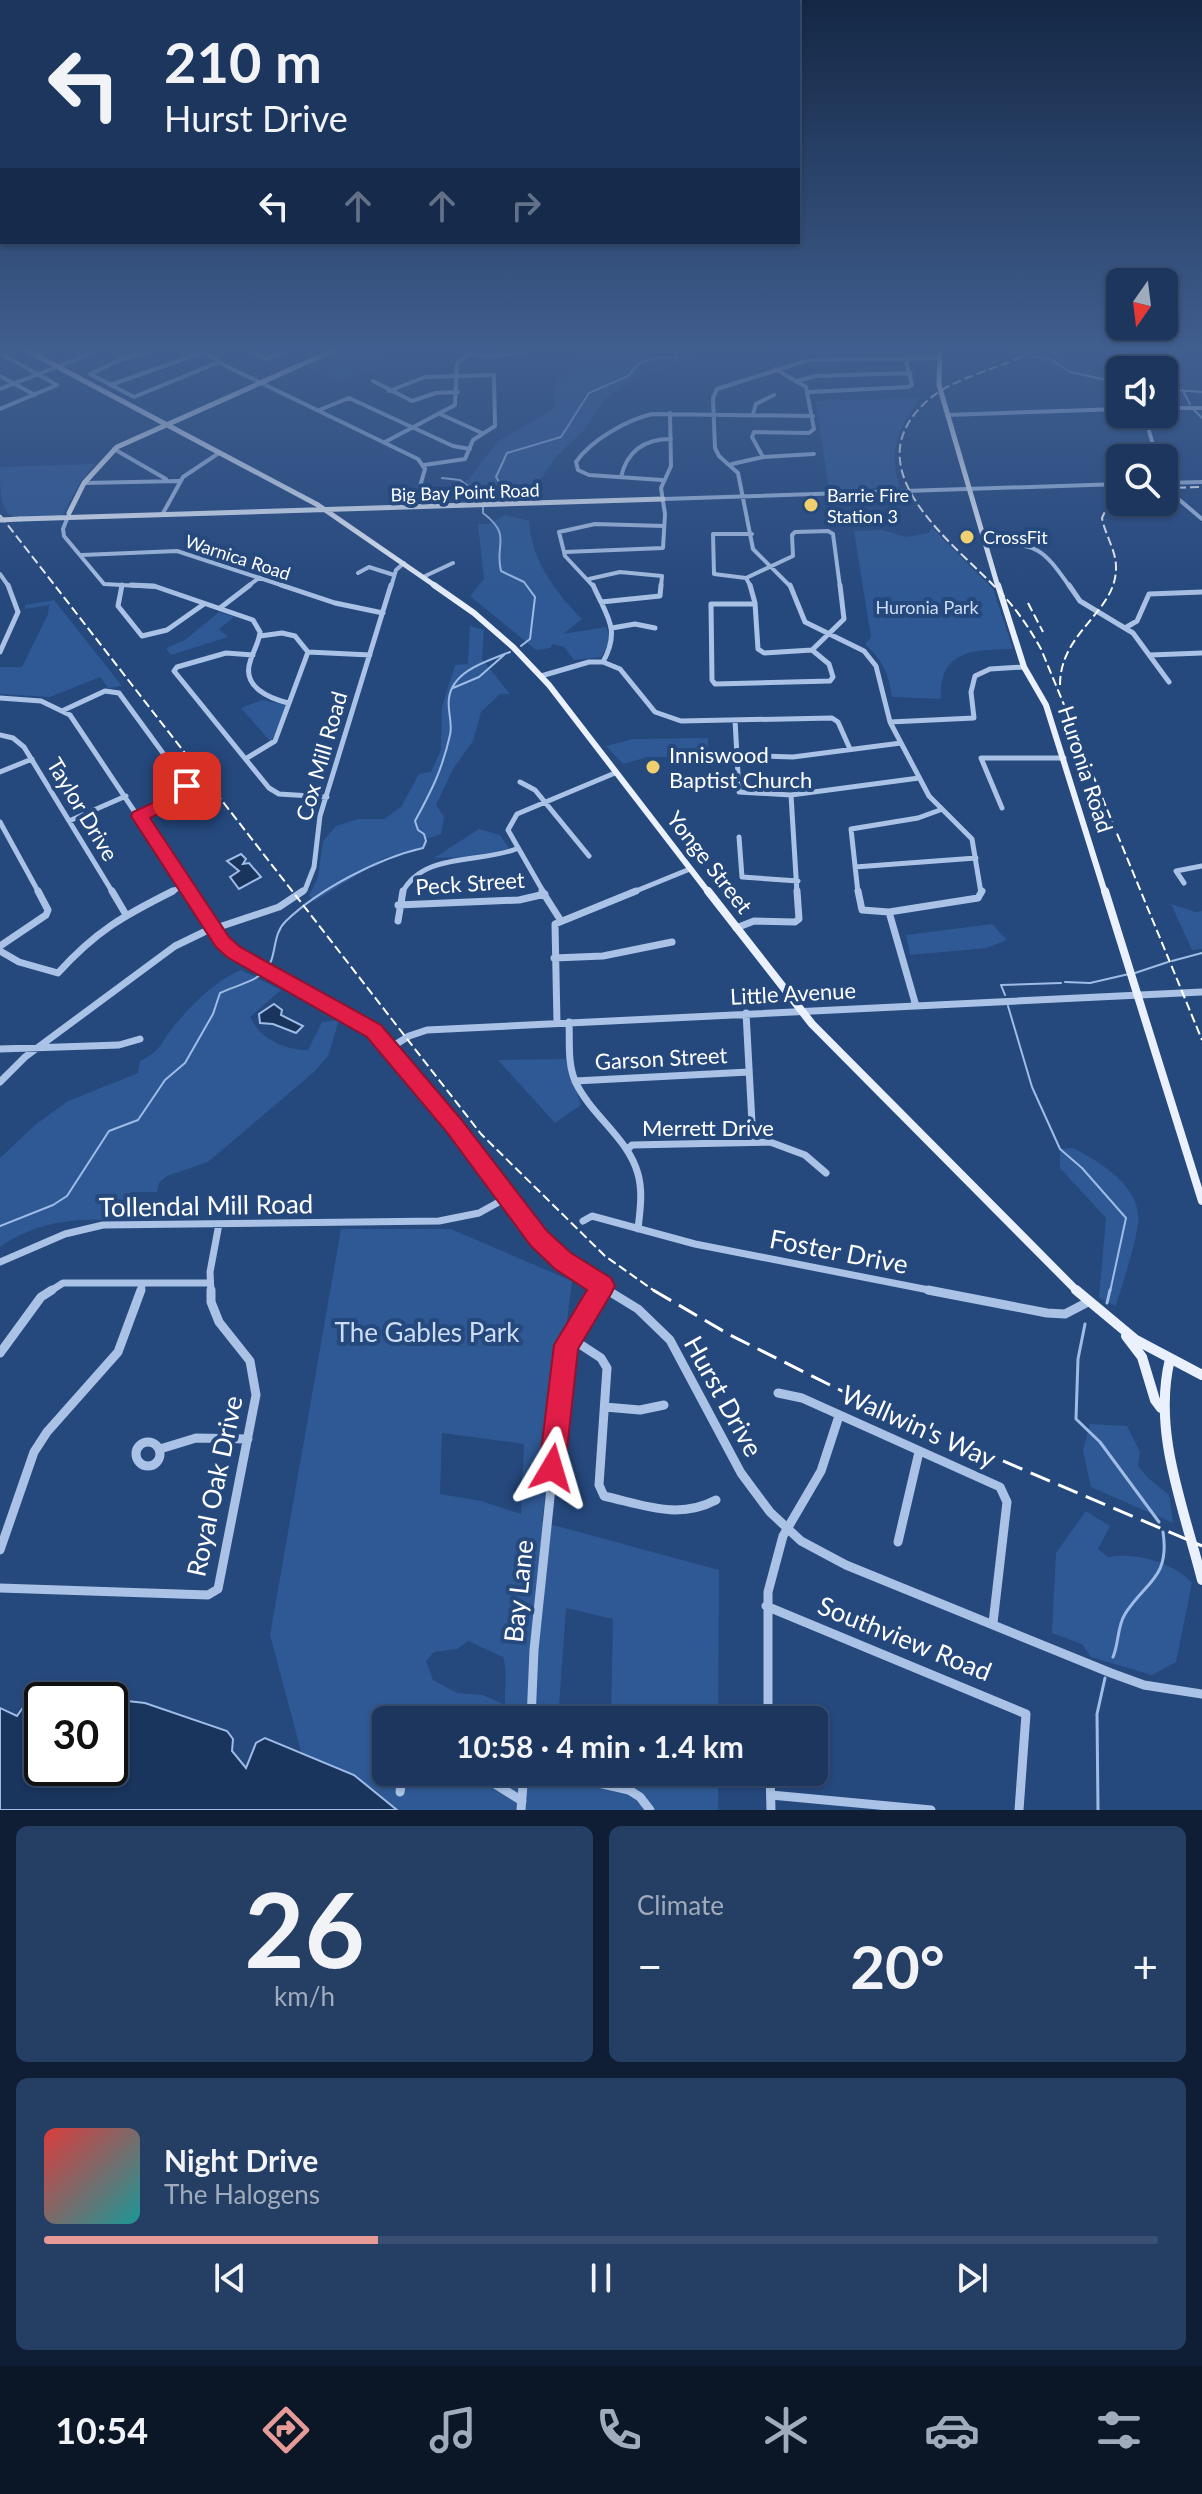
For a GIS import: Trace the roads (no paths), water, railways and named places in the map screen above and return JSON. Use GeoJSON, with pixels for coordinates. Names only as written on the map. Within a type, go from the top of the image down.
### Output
{"type":"FeatureCollection","features":[{"type":"Feature","properties":{"kind":"main road"},"geometry":{"type":"LineString","coordinates":[[68,515],[84,483],[114,449],[142,435]]}},
{"type":"Feature","properties":{"kind":"main road","name":"Yonge Street"},"geometry":{"type":"LineString","coordinates":[[187,435],[326,510],[480,617],[541,676],[736,928],[828,1041],[1088,1302],[1123,1331],[1202,1375]]}},
{"type":"Feature","properties":{"kind":"main road","name":"Huronia Road"},"geometry":{"type":"LineString","coordinates":[[953,435],[1024,667],[1046,705],[1064,758],[1202,1201]]}},
{"type":"Feature","properties":{"kind":"main road"},"geometry":{"type":"LineString","coordinates":[[293,511],[308,507],[303,501],[304,497]]}},
{"type":"Feature","properties":{"kind":"main road","name":"Big Bay Point Road"},"geometry":{"type":"LineString","coordinates":[[0,522],[68,515],[162,515],[663,499]]}},
{"type":"Feature","properties":{"kind":"main road"},"geometry":{"type":"LineString","coordinates":[[343,521],[345,513],[361,509]]}},
{"type":"Feature","properties":{"kind":"main road"},"geometry":{"type":"LineString","coordinates":[[1123,1331],[1142,1357],[1155,1400],[1161,1408]]}},
{"type":"Feature","properties":{"kind":"main road"},"geometry":{"type":"LineString","coordinates":[[1170,1359],[1161,1408],[1167,1444],[1202,1580]]}},
{"type":"Feature","properties":{"kind":"street"},"geometry":{"type":"LineString","coordinates":[[372,435],[416,457],[424,465]]}},
{"type":"Feature","properties":{"kind":"street"},"geometry":{"type":"LineString","coordinates":[[385,442],[398,435]]}},
{"type":"Feature","properties":{"kind":"street"},"geometry":{"type":"LineString","coordinates":[[430,435],[453,446],[470,449]]}},
{"type":"Feature","properties":{"kind":"street"},"geometry":{"type":"LineString","coordinates":[[424,465],[465,459],[473,440],[479,435]]}},
{"type":"Feature","properties":{"kind":"street"},"geometry":{"type":"LineString","coordinates":[[609,435],[583,452],[576,462],[578,470],[583,474],[662,480]]}},
{"type":"Feature","properties":{"kind":"street"},"geometry":{"type":"LineString","coordinates":[[565,552],[659,549],[664,545],[662,480],[671,466],[671,435]]}},
{"type":"Feature","properties":{"kind":"street"},"geometry":{"type":"LineString","coordinates":[[715,435],[719,456],[732,464],[738,473],[756,554],[791,586],[805,622],[864,651],[876,666],[890,722],[919,778],[940,810],[969,834],[982,891],[978,898],[889,912],[866,911],[860,907],[852,828],[918,818],[940,810]]}},
{"type":"Feature","properties":{"kind":"street"},"geometry":{"type":"LineString","coordinates":[[753,435],[763,457]]}},
{"type":"Feature","properties":{"kind":"street"},"geometry":{"type":"LineString","coordinates":[[621,477],[625,461],[632,452],[652,440],[671,439]]}},
{"type":"Feature","properties":{"kind":"street"},"geometry":{"type":"LineString","coordinates":[[114,449],[169,481]]}},
{"type":"Feature","properties":{"kind":"street"},"geometry":{"type":"LineString","coordinates":[[162,515],[179,481],[193,466],[219,453]]}},
{"type":"Feature","properties":{"kind":"street"},"geometry":{"type":"LineString","coordinates":[[732,464],[763,457],[814,454]]}},
{"type":"Feature","properties":{"kind":"street"},"geometry":{"type":"LineString","coordinates":[[414,507],[424,465]]}},
{"type":"Feature","properties":{"kind":"street"},"geometry":{"type":"LineString","coordinates":[[84,483],[179,481]]}},
{"type":"Feature","properties":{"kind":"street"},"geometry":{"type":"LineString","coordinates":[[1178,483],[1202,482]]}},
{"type":"Feature","properties":{"kind":"street","name":"Big Bay Point Road"},"geometry":{"type":"LineString","coordinates":[[663,499],[1106,484]]}},
{"type":"Feature","properties":{"kind":"street"},"geometry":{"type":"LineString","coordinates":[[1178,499],[1202,519]]}},
{"type":"Feature","properties":{"kind":"street"},"geometry":{"type":"LineString","coordinates":[[68,515],[64,536],[104,584],[154,586],[253,620],[258,625],[260,636],[248,669],[257,688],[272,701],[288,703]]}},
{"type":"Feature","properties":{"kind":"street"},"geometry":{"type":"LineString","coordinates":[[603,662],[613,644],[612,628],[589,579],[572,565],[559,532],[562,529],[664,526]]}},
{"type":"Feature","properties":{"kind":"street"},"geometry":{"type":"LineString","coordinates":[[746,578],[753,591],[758,649],[773,654],[812,650],[844,619],[833,534],[828,531],[795,532],[792,535],[793,556],[746,578],[714,574],[712,538],[718,533],[752,534]]}},
{"type":"Feature","properties":{"kind":"street"},"geometry":{"type":"LineString","coordinates":[[984,542],[1024,545],[1046,553],[1080,601],[1094,613],[1125,628],[1169,682]]}},
{"type":"Feature","properties":{"kind":"street","name":"Warnica Road"},"geometry":{"type":"LineString","coordinates":[[82,555],[177,551],[335,603],[383,613]]}},
{"type":"Feature","properties":{"kind":"street","name":"Cox Mill Road"},"geometry":{"type":"LineString","coordinates":[[0,1082],[25,1057],[175,946],[279,907],[305,890],[314,867],[317,833],[327,797],[394,575],[404,563]]}},
{"type":"Feature","properties":{"kind":"street"},"geometry":{"type":"LineString","coordinates":[[423,577],[453,563]]}},
{"type":"Feature","properties":{"kind":"street"},"geometry":{"type":"LineString","coordinates":[[347,569],[359,573],[369,567],[394,575]]}},
{"type":"Feature","properties":{"kind":"street"},"geometry":{"type":"LineString","coordinates":[[589,579],[620,572],[662,576],[660,596],[601,602]]}},
{"type":"Feature","properties":{"kind":"street"},"geometry":{"type":"LineString","coordinates":[[0,574],[18,599],[20,609],[0,652]]}},
{"type":"Feature","properties":{"kind":"street"},"geometry":{"type":"LineString","coordinates":[[220,608],[260,577]]}},
{"type":"Feature","properties":{"kind":"street"},"geometry":{"type":"LineString","coordinates":[[0,588],[8,585]]}},
{"type":"Feature","properties":{"kind":"street"},"geometry":{"type":"LineString","coordinates":[[122,585],[118,606],[142,636],[167,630],[204,604]]}},
{"type":"Feature","properties":{"kind":"street"},"geometry":{"type":"LineString","coordinates":[[1125,628],[1137,621],[1149,594],[1202,592]]}},
{"type":"Feature","properties":{"kind":"street"},"geometry":{"type":"LineString","coordinates":[[754,604],[711,604],[712,680],[715,684],[830,681],[833,677],[829,664],[812,650]]}},
{"type":"Feature","properties":{"kind":"street"},"geometry":{"type":"LineString","coordinates":[[612,628],[635,624],[655,628]]}},
{"type":"Feature","properties":{"kind":"street"},"geometry":{"type":"LineString","coordinates":[[247,758],[275,741],[308,652],[306,644],[295,635],[280,632],[260,636]]}},
{"type":"Feature","properties":{"kind":"street"},"geometry":{"type":"LineString","coordinates":[[308,652],[370,655]]}},
{"type":"Feature","properties":{"kind":"street"},"geometry":{"type":"LineString","coordinates":[[1150,655],[1202,653]]}},
{"type":"Feature","properties":{"kind":"street"},"geometry":{"type":"LineString","coordinates":[[253,655],[216,655],[177,667],[174,671],[269,788],[279,794],[327,797]]}},
{"type":"Feature","properties":{"kind":"street"},"geometry":{"type":"LineString","coordinates":[[541,676],[581,664],[603,662],[620,669],[655,712],[669,719],[832,718],[838,722],[850,749]]}},
{"type":"Feature","properties":{"kind":"street"},"geometry":{"type":"LineString","coordinates":[[890,722],[974,718],[976,713],[971,685],[979,672],[999,666],[1024,667]]}},
{"type":"Feature","properties":{"kind":"street"},"geometry":{"type":"LineString","coordinates":[[0,698],[31,699],[64,710],[102,692],[117,691],[187,786],[185,794],[179,798],[139,816]]}},
{"type":"Feature","properties":{"kind":"street","name":"Hurst Drive"},"geometry":{"type":"LineString","coordinates":[[64,710],[76,720],[229,949],[374,1031],[551,1252],[638,1309],[670,1340],[736,1465],[764,1505],[786,1528],[806,1544],[835,1560],[1144,1685],[1202,1694]]}},
{"type":"Feature","properties":{"kind":"street"},"geometry":{"type":"LineString","coordinates":[[735,720],[739,792],[791,795],[919,778]]}},
{"type":"Feature","properties":{"kind":"street","name":"Taylor Drive"},"geometry":{"type":"LineString","coordinates":[[0,735],[18,741],[32,759],[125,913]]}},
{"type":"Feature","properties":{"kind":"street"},"geometry":{"type":"LineString","coordinates":[[736,755],[793,757],[901,743]]}},
{"type":"Feature","properties":{"kind":"street"},"geometry":{"type":"LineString","coordinates":[[1002,808],[1000,793],[985,774],[981,758],[1064,758]]}},
{"type":"Feature","properties":{"kind":"street"},"geometry":{"type":"LineString","coordinates":[[0,772],[32,759]]}},
{"type":"Feature","properties":{"kind":"street"},"geometry":{"type":"LineString","coordinates":[[561,921],[516,849],[508,830],[511,821],[517,814],[615,773]]}},
{"type":"Feature","properties":{"kind":"street"},"geometry":{"type":"LineString","coordinates":[[520,782],[535,790],[589,856]]}},
{"type":"Feature","properties":{"kind":"street"},"geometry":{"type":"LineString","coordinates":[[736,928],[754,921],[798,921],[791,795]]}},
{"type":"Feature","properties":{"kind":"street"},"geometry":{"type":"LineString","coordinates":[[69,821],[126,796]]}},
{"type":"Feature","properties":{"kind":"street"},"geometry":{"type":"LineString","coordinates":[[0,822],[48,910],[46,915],[0,948],[19,962],[58,973],[92,937],[125,913],[185,885]]}},
{"type":"Feature","properties":{"kind":"street"},"geometry":{"type":"LineString","coordinates":[[739,837],[742,877],[798,881]]}},
{"type":"Feature","properties":{"kind":"street"},"geometry":{"type":"LineString","coordinates":[[398,921],[403,886],[421,869],[447,861],[498,857],[516,849]]}},
{"type":"Feature","properties":{"kind":"street"},"geometry":{"type":"LineString","coordinates":[[855,867],[875,868],[945,857],[976,858]]}},
{"type":"Feature","properties":{"kind":"street"},"geometry":{"type":"LineString","coordinates":[[1184,883],[1176,871],[1202,866]]}},
{"type":"Feature","properties":{"kind":"street"},"geometry":{"type":"LineString","coordinates":[[557,1023],[553,928],[561,921],[690,869]]}},
{"type":"Feature","properties":{"kind":"street","name":"Peck Street"},"geometry":{"type":"LineString","coordinates":[[398,905],[519,900],[545,894]]}},
{"type":"Feature","properties":{"kind":"street"},"geometry":{"type":"LineString","coordinates":[[889,912],[916,1006]]}},
{"type":"Feature","properties":{"kind":"street"},"geometry":{"type":"LineString","coordinates":[[554,958],[603,956],[672,942]]}},
{"type":"Feature","properties":{"kind":"street","name":"Little Avenue"},"geometry":{"type":"LineString","coordinates":[[390,1048],[409,1036],[427,1030],[1202,992]]}},
{"type":"Feature","properties":{"kind":"street"},"geometry":{"type":"LineString","coordinates":[[746,1013],[753,1141]]}},
{"type":"Feature","properties":{"kind":"street"},"geometry":{"type":"LineString","coordinates":[[569,1022],[575,1081],[609,1131],[629,1148],[641,1179],[642,1203],[638,1229]]}},
{"type":"Feature","properties":{"kind":"street"},"geometry":{"type":"LineString","coordinates":[[0,1049],[119,1045],[140,1039]]}},
{"type":"Feature","properties":{"kind":"street","name":"Garson Street"},"geometry":{"type":"LineString","coordinates":[[575,1081],[749,1072]]}},
{"type":"Feature","properties":{"kind":"street","name":"Merrett Drive"},"geometry":{"type":"LineString","coordinates":[[629,1148],[632,1145],[753,1141],[791,1147],[826,1173]]}},
{"type":"Feature","properties":{"kind":"street","name":"Tollendal Mill Road"},"geometry":{"type":"LineString","coordinates":[[0,1262],[65,1234],[96,1226],[126,1223],[430,1222],[466,1217],[508,1197]]}},
{"type":"Feature","properties":{"kind":"street","name":"Foster Drive"},"geometry":{"type":"LineString","coordinates":[[583,1221],[592,1216],[695,1244],[1047,1313],[1065,1314],[1088,1302]]}},
{"type":"Feature","properties":{"kind":"street","name":"Royal Oak Drive"},"geometry":{"type":"LineString","coordinates":[[0,1588],[212,1594],[220,1582],[256,1395],[255,1374],[243,1350],[216,1316],[209,1283],[219,1224]]}},
{"type":"Feature","properties":{"kind":"street"},"geometry":{"type":"LineString","coordinates":[[0,1353],[41,1297],[52,1288],[69,1282],[209,1283]]}},
{"type":"Feature","properties":{"kind":"street"},"geometry":{"type":"LineString","coordinates":[[0,1550],[34,1452],[47,1432],[118,1352],[143,1283]]}},
{"type":"Feature","properties":{"kind":"street","name":"Bay Lane"},"geometry":{"type":"LineString","coordinates":[[532,1706],[552,1468],[569,1337],[603,1286]]}},
{"type":"Feature","properties":{"kind":"street"},"geometry":{"type":"LineString","coordinates":[[569,1337],[605,1363],[608,1373],[599,1485],[604,1496],[679,1512],[697,1510],[716,1500]]}},
{"type":"Feature","properties":{"kind":"street","name":"Wallwin's Way"},"geometry":{"type":"LineString","coordinates":[[778,1393],[802,1398],[995,1484],[1006,1495],[993,1623]]}},
{"type":"Feature","properties":{"kind":"street"},"geometry":{"type":"LineString","coordinates":[[605,1407],[640,1410],[664,1405]]}},
{"type":"Feature","properties":{"kind":"street"},"geometry":{"type":"LineString","coordinates":[[768,1706],[766,1606],[786,1528],[821,1471],[839,1416]]}},
{"type":"Feature","properties":{"kind":"street"},"geometry":{"type":"LineString","coordinates":[[160,1449],[196,1438],[248,1439]]}},
{"type":"Feature","properties":{"kind":"street"},"geometry":{"type":"LineString","coordinates":[[898,1542],[919,1452]]}},
{"type":"Feature","properties":{"kind":"street","name":"Southview Road"},"geometry":{"type":"LineString","coordinates":[[766,1606],[1026,1714],[1019,1810]]}},
{"type":"Feature","properties":{"kind":"street"},"geometry":{"type":"LineString","coordinates":[[400,1792],[401,1786]]}},
{"type":"Feature","properties":{"kind":"street"},"geometry":{"type":"LineString","coordinates":[[495,1786],[522,1806]]}},
{"type":"Feature","properties":{"kind":"street"},"geometry":{"type":"LineString","coordinates":[[522,1806],[523,1786]]}},
{"type":"Feature","properties":{"kind":"street"},"geometry":{"type":"LineString","coordinates":[[611,1786],[629,1790],[640,1797],[650,1810]]}},
{"type":"Feature","properties":{"kind":"street"},"geometry":{"type":"LineString","coordinates":[[771,1786],[771,1810]]}},
{"type":"Feature","properties":{"kind":"street"},"geometry":{"type":"LineString","coordinates":[[771,1795],[931,1810]]}},
{"type":"Feature","properties":{"kind":"waterway"},"geometry":{"type":"LineString","coordinates":[[484,497],[500,490],[501,485],[496,477],[507,453],[562,435]]}},
{"type":"Feature","properties":{"kind":"waterway"},"geometry":{"type":"LineString","coordinates":[[442,478],[460,480],[482,497]]}},
{"type":"Feature","properties":{"kind":"waterway"},"geometry":{"type":"LineString","coordinates":[[483,498],[483,513],[500,534],[501,571],[524,582],[535,597],[530,639],[521,646]]}},
{"type":"Feature","properties":{"kind":"waterway"},"geometry":{"type":"LineString","coordinates":[[0,1226],[53,1205],[67,1196],[109,1131],[138,1120],[165,1080],[185,1063],[213,1014],[220,993],[265,971],[272,959],[278,933],[286,921],[350,876],[423,848],[426,841],[424,834],[418,830],[415,821],[436,780],[447,747],[451,730],[449,698],[452,688],[473,668],[510,652]]}},
{"type":"Feature","properties":{"kind":"waterway"},"geometry":{"type":"LineString","coordinates":[[453,688],[479,677],[504,655]]}},
{"type":"Feature","properties":{"kind":"waterway"},"geometry":{"type":"LineString","coordinates":[[1172,961],[1202,953]]}},
{"type":"Feature","properties":{"kind":"waterway"},"geometry":{"type":"LineString","coordinates":[[1135,973],[1168,962]]}},
{"type":"Feature","properties":{"kind":"waterway"},"geometry":{"type":"LineString","coordinates":[[1065,982],[1090,983],[1129,974]]}},
{"type":"Feature","properties":{"kind":"waterway"},"geometry":{"type":"LineString","coordinates":[[1005,995],[1001,985],[1061,983]]}},
{"type":"Feature","properties":{"kind":"waterway"},"geometry":{"type":"LineString","coordinates":[[1008,1006],[1032,1087],[1060,1149],[1082,1168],[1126,1218],[1110,1292]]}},
{"type":"Feature","properties":{"kind":"waterway"},"geometry":{"type":"LineString","coordinates":[[1107,1303],[1110,1290]]}},
{"type":"Feature","properties":{"kind":"waterway"},"geometry":{"type":"LineString","coordinates":[[1085,1324],[1078,1359],[1076,1419],[1100,1442],[1159,1522]]}},
{"type":"Feature","properties":{"kind":"waterway"},"geometry":{"type":"LineString","coordinates":[[1113,1657],[1125,1614],[1160,1569],[1163,1532]]}},
{"type":"Feature","properties":{"kind":"waterway"},"geometry":{"type":"LineString","coordinates":[[1098,1810],[1097,1714],[1105,1678]]}},
{"type":"Feature","properties":{"kind":"railway"},"geometry":{"type":"LineString","coordinates":[[904,435],[900,453],[904,479],[918,505],[937,529],[1008,600],[1041,649],[1202,1040]]}},
{"type":"Feature","properties":{"kind":"railway"},"geometry":{"type":"LineString","coordinates":[[1178,488],[1202,487]]}},
{"type":"Feature","properties":{"kind":"railway"},"geometry":{"type":"LineString","coordinates":[[1060,685],[1062,666],[1069,650],[1108,597],[1114,583],[1116,561],[1102,518],[1106,509]]}},
{"type":"Feature","properties":{"kind":"railway"},"geometry":{"type":"LineString","coordinates":[[0,515],[481,1134],[605,1256],[654,1291]]}},
{"type":"Feature","properties":{"kind":"railway"},"geometry":{"type":"LineString","coordinates":[[1028,603],[1043,632]]}},
{"type":"Feature","properties":{"kind":"railway"},"geometry":{"type":"LineString","coordinates":[[654,1291],[730,1335],[858,1399],[1202,1546]]}},
{"type":"Feature","properties":{"kind":"place","name":"Barrie Fire Station 3"},"geometry":{"type":"Point","coordinates":[811,505]}},
{"type":"Feature","properties":{"kind":"place","name":"CrossFit"},"geometry":{"type":"Point","coordinates":[967,537]}},
{"type":"Feature","properties":{"kind":"place","name":"Inniswood Baptist Church"},"geometry":{"type":"Point","coordinates":[653,767]}},
{"type":"Feature","properties":{"kind":"park label","name":"Huronia Park"},"geometry":{"type":"Point","coordinates":[927,607]}},
{"type":"Feature","properties":{"kind":"park label","name":"The Gables Park"},"geometry":{"type":"Point","coordinates":[427,1332]}}]}
